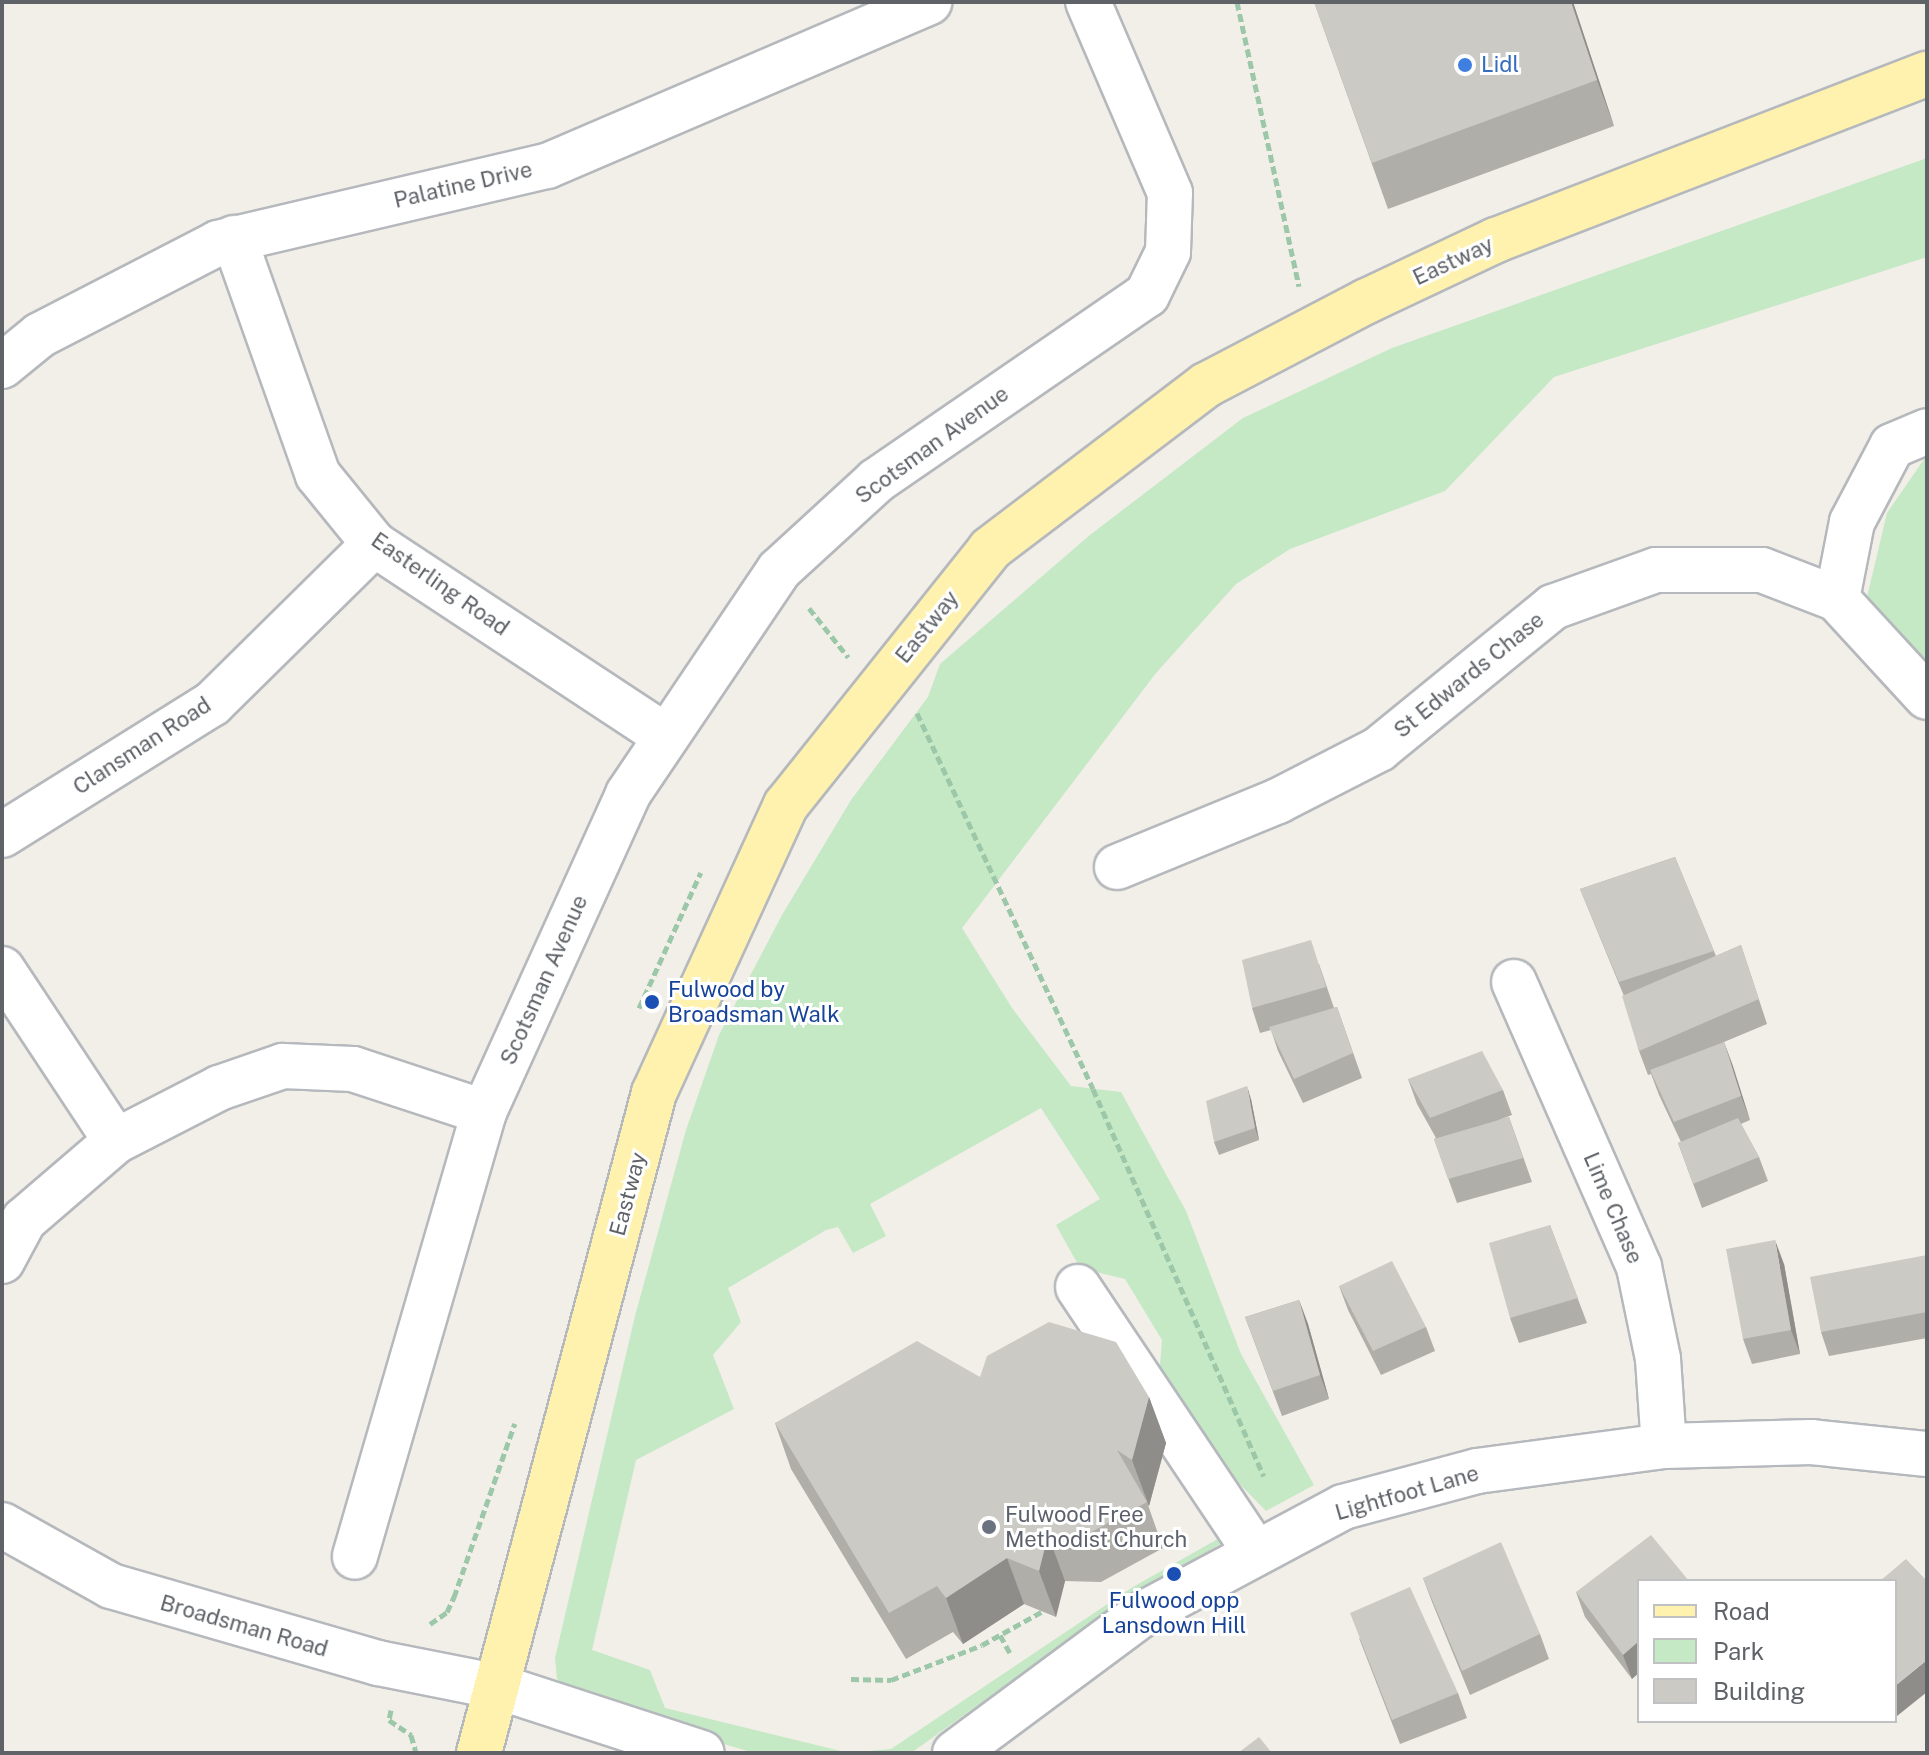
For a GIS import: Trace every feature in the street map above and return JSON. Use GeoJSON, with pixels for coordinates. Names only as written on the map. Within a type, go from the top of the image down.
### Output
{"type":"FeatureCollection","features":[{"type":"Feature","properties":{"kind":"main road","name":"Eastway"},"geometry":{"type":"LineString","coordinates":[[499,1687],[654,1093],[786,805],[990,549],[1206,385],[1309,331],[1496,240],[1927,74]]}},
{"type":"Feature","properties":{"kind":"main road"},"geometry":{"type":"LineString","coordinates":[[479,1753],[499,1687]]}},
{"type":"Feature","properties":{"kind":"street","name":"Palatine Drive"},"geometry":{"type":"LineString","coordinates":[[2,366],[40,335],[234,238],[547,166],[929,2]]}},
{"type":"Feature","properties":{"kind":"street","name":"Scotsman Avenue"},"geometry":{"type":"LineString","coordinates":[[355,1557],[484,1112],[628,794],[779,570],[876,481],[1147,295],[1168,252],[1170,193],[1088,2]]}},
{"type":"Feature","properties":{"kind":"street","name":"Easterling Road"},"geometry":{"type":"LineString","coordinates":[[234,238],[318,475],[374,544],[665,736]]}},
{"type":"Feature","properties":{"kind":"street"},"geometry":{"type":"LineString","coordinates":[[1837,599],[1852,522],[1892,446],[1927,431]]}},
{"type":"Feature","properties":{"kind":"street","name":"Clansman Road"},"geometry":{"type":"LineString","coordinates":[[2,835],[212,704],[374,544]]}},
{"type":"Feature","properties":{"kind":"street","name":"St Edwards Chase"},"geometry":{"type":"LineString","coordinates":[[1117,867],[1278,801],[1379,749],[1553,607],[1656,570],[1762,570],[1837,599],[1927,697]]}},
{"type":"Feature","properties":{"kind":"street"},"geometry":{"type":"LineString","coordinates":[[2,969],[116,1141]]}},
{"type":"Feature","properties":{"kind":"street","name":"Lime Chase"},"geometry":{"type":"LineString","coordinates":[[1514,982],[1639,1267],[1658,1359],[1664,1446]]}},
{"type":"Feature","properties":{"kind":"street"},"geometry":{"type":"LineString","coordinates":[[2,1261],[24,1220],[116,1141],[219,1088],[283,1066],[353,1069],[484,1112]]}},
{"type":"Feature","properties":{"kind":"street"},"geometry":{"type":"LineString","coordinates":[[1078,1287],[1273,1544]]}},
{"type":"Feature","properties":{"kind":"street","name":"Lightfoot Lane"},"geometry":{"type":"LineString","coordinates":[[955,1753],[1141,1615],[1343,1507],[1477,1471],[1664,1446],[1811,1442],[1927,1454]]}},
{"type":"Feature","properties":{"kind":"street","name":"Broadsman Road"},"geometry":{"type":"LineString","coordinates":[[2,1525],[111,1586],[378,1663],[499,1687]]}},
{"type":"Feature","properties":{"kind":"street"},"geometry":{"type":"LineString","coordinates":[[499,1687],[702,1753]]}},
{"type":"Feature","properties":{"kind":"path"},"geometry":{"type":"LineString","coordinates":[[1237,2],[1309,331]]}},
{"type":"Feature","properties":{"kind":"path"},"geometry":{"type":"LineString","coordinates":[[779,570],[885,680],[1093,1089],[1273,1544]]}},
{"type":"Feature","properties":{"kind":"path"},"geometry":{"type":"LineString","coordinates":[[638,1011],[704,869]]}},
{"type":"Feature","properties":{"kind":"path"},"geometry":{"type":"LineString","coordinates":[[425,1626],[447,1612],[454,1597],[517,1419]]}},
{"type":"Feature","properties":{"kind":"path"},"geometry":{"type":"LineString","coordinates":[[851,1679],[891,1680],[982,1645],[1041,1612]]}},
{"type":"Feature","properties":{"kind":"path"},"geometry":{"type":"LineString","coordinates":[[389,1720],[411,1735],[416,1753]]}},
{"type":"Feature","properties":{"kind":"green space"},"geometry":{"type":"Polygon","coordinates":[[[1927,158],[1927,257],[1554,377],[1445,491],[1290,549],[1236,584],[1156,673],[962,928],[1012,1008],[1071,1086],[1121,1092],[1186,1211],[1241,1354],[1314,1485],[1266,1511],[1203,1446],[1159,1378],[1162,1340],[1125,1279],[1080,1268],[1056,1225],[1100,1199],[1041,1108],[870,1204],[886,1236],[853,1253],[838,1227],[826,1230],[728,1288],[741,1322],[713,1355],[734,1409],[636,1460],[592,1650],[650,1670],[665,1708],[849,1753],[754,1753],[576,1700],[557,1679],[555,1658],[635,1316],[686,1130],[719,1035],[782,915],[851,800],[928,697],[940,664],[1090,535],[1243,418],[1392,348],[1927,158]]]}},
{"type":"Feature","properties":{"kind":"green space"},"geometry":{"type":"Polygon","coordinates":[[[1927,455],[1927,665],[1918,662],[1867,597],[1887,513],[1927,455]]]}},
{"type":"Feature","properties":{"kind":"green space"},"geometry":{"type":"Polygon","coordinates":[[[1223,1536],[1225,1541],[1090,1625],[911,1753],[849,1753],[891,1749],[1133,1587],[1223,1536]]]}},
{"type":"Feature","properties":{"kind":"building","name":"Lidl"},"geometry":{"type":"Polygon","coordinates":[[[1314,2],[1571,2],[1597,80],[1372,163],[1314,2]]]}},
{"type":"Feature","properties":{"kind":"building"},"geometry":{"type":"Polygon","coordinates":[[[1675,857],[1714,951],[1619,982],[1580,889],[1675,857]]]}},
{"type":"Feature","properties":{"kind":"building"},"geometry":{"type":"Polygon","coordinates":[[[1311,940],[1326,987],[1252,1008],[1242,960],[1311,940]]]}},
{"type":"Feature","properties":{"kind":"building"},"geometry":{"type":"Polygon","coordinates":[[[1741,945],[1759,999],[1639,1051],[1622,996],[1741,945]]]}},
{"type":"Feature","properties":{"kind":"building"},"geometry":{"type":"Polygon","coordinates":[[[1337,1007],[1353,1053],[1294,1079],[1269,1027],[1337,1007]]]}},
{"type":"Feature","properties":{"kind":"building"},"geometry":{"type":"Polygon","coordinates":[[[1724,1042],[1741,1096],[1674,1122],[1650,1070],[1724,1042]]]}},
{"type":"Feature","properties":{"kind":"building"},"geometry":{"type":"Polygon","coordinates":[[[1482,1051],[1503,1090],[1430,1118],[1408,1079],[1482,1051]]]}},
{"type":"Feature","properties":{"kind":"building"},"geometry":{"type":"Polygon","coordinates":[[[1247,1086],[1255,1128],[1214,1142],[1206,1101],[1247,1086]]]}},
{"type":"Feature","properties":{"kind":"building"},"geometry":{"type":"Polygon","coordinates":[[[1509,1117],[1523,1158],[1448,1179],[1434,1139],[1509,1117]]]}},
{"type":"Feature","properties":{"kind":"building"},"geometry":{"type":"Polygon","coordinates":[[[1738,1118],[1759,1157],[1693,1184],[1678,1143],[1738,1118]]]}},
{"type":"Feature","properties":{"kind":"building"},"geometry":{"type":"Polygon","coordinates":[[[1550,1225],[1578,1298],[1510,1318],[1489,1243],[1550,1225]]]}},
{"type":"Feature","properties":{"kind":"building"},"geometry":{"type":"Polygon","coordinates":[[[1775,1240],[1791,1330],[1743,1339],[1726,1249],[1775,1240]]]}},
{"type":"Feature","properties":{"kind":"building"},"geometry":{"type":"Polygon","coordinates":[[[1927,1255],[1927,1312],[1821,1332],[1810,1277],[1927,1255]]]}},
{"type":"Feature","properties":{"kind":"building"},"geometry":{"type":"Polygon","coordinates":[[[1392,1261],[1426,1327],[1373,1351],[1339,1286],[1392,1261]]]}},
{"type":"Feature","properties":{"kind":"building"},"geometry":{"type":"Polygon","coordinates":[[[1299,1300],[1320,1375],[1273,1391],[1245,1317],[1299,1300]]]}},
{"type":"Feature","properties":{"kind":"building","name":"Fulwood Free Methodist Church"},"geometry":{"type":"Polygon","coordinates":[[[1049,1322],[1116,1342],[1149,1397],[1132,1460],[1117,1450],[1147,1502],[1084,1536],[1048,1535],[1039,1571],[1007,1558],[946,1598],[937,1586],[889,1613],[775,1423],[917,1341],[980,1377],[987,1356],[1049,1322]]]}},
{"type":"Feature","properties":{"kind":"building"},"geometry":{"type":"Polygon","coordinates":[[[1651,1535],[1687,1579],[1637,1579],[1637,1643],[1623,1655],[1576,1592],[1651,1535]]]}},
{"type":"Feature","properties":{"kind":"building"},"geometry":{"type":"Polygon","coordinates":[[[1501,1542],[1540,1634],[1462,1671],[1423,1578],[1501,1542]]]}},
{"type":"Feature","properties":{"kind":"building"},"geometry":{"type":"Polygon","coordinates":[[[1906,1559],[1927,1581],[1927,1660],[1897,1684],[1897,1579],[1882,1579],[1906,1559]]]}},
{"type":"Feature","properties":{"kind":"building"},"geometry":{"type":"Polygon","coordinates":[[[1410,1587],[1458,1693],[1392,1720],[1350,1613],[1410,1587]]]}},
{"type":"Feature","properties":{"kind":"building"},"geometry":{"type":"Polygon","coordinates":[[[1259,1737],[1272,1753],[1238,1753],[1259,1737]]]}},
{"type":"Feature","properties":{"kind":"place","name":"Lidl"},"geometry":{"type":"Point","coordinates":[1465,65]}},
{"type":"Feature","properties":{"kind":"place","name":"Fulwood by Broadsman Walk"},"geometry":{"type":"Point","coordinates":[652,1002]}},
{"type":"Feature","properties":{"kind":"place","name":"Fulwood Free Methodist Church"},"geometry":{"type":"Point","coordinates":[989,1527]}},
{"type":"Feature","properties":{"kind":"place","name":"Fulwood opp Lansdown Hill"},"geometry":{"type":"Point","coordinates":[1174,1574]}}]}
